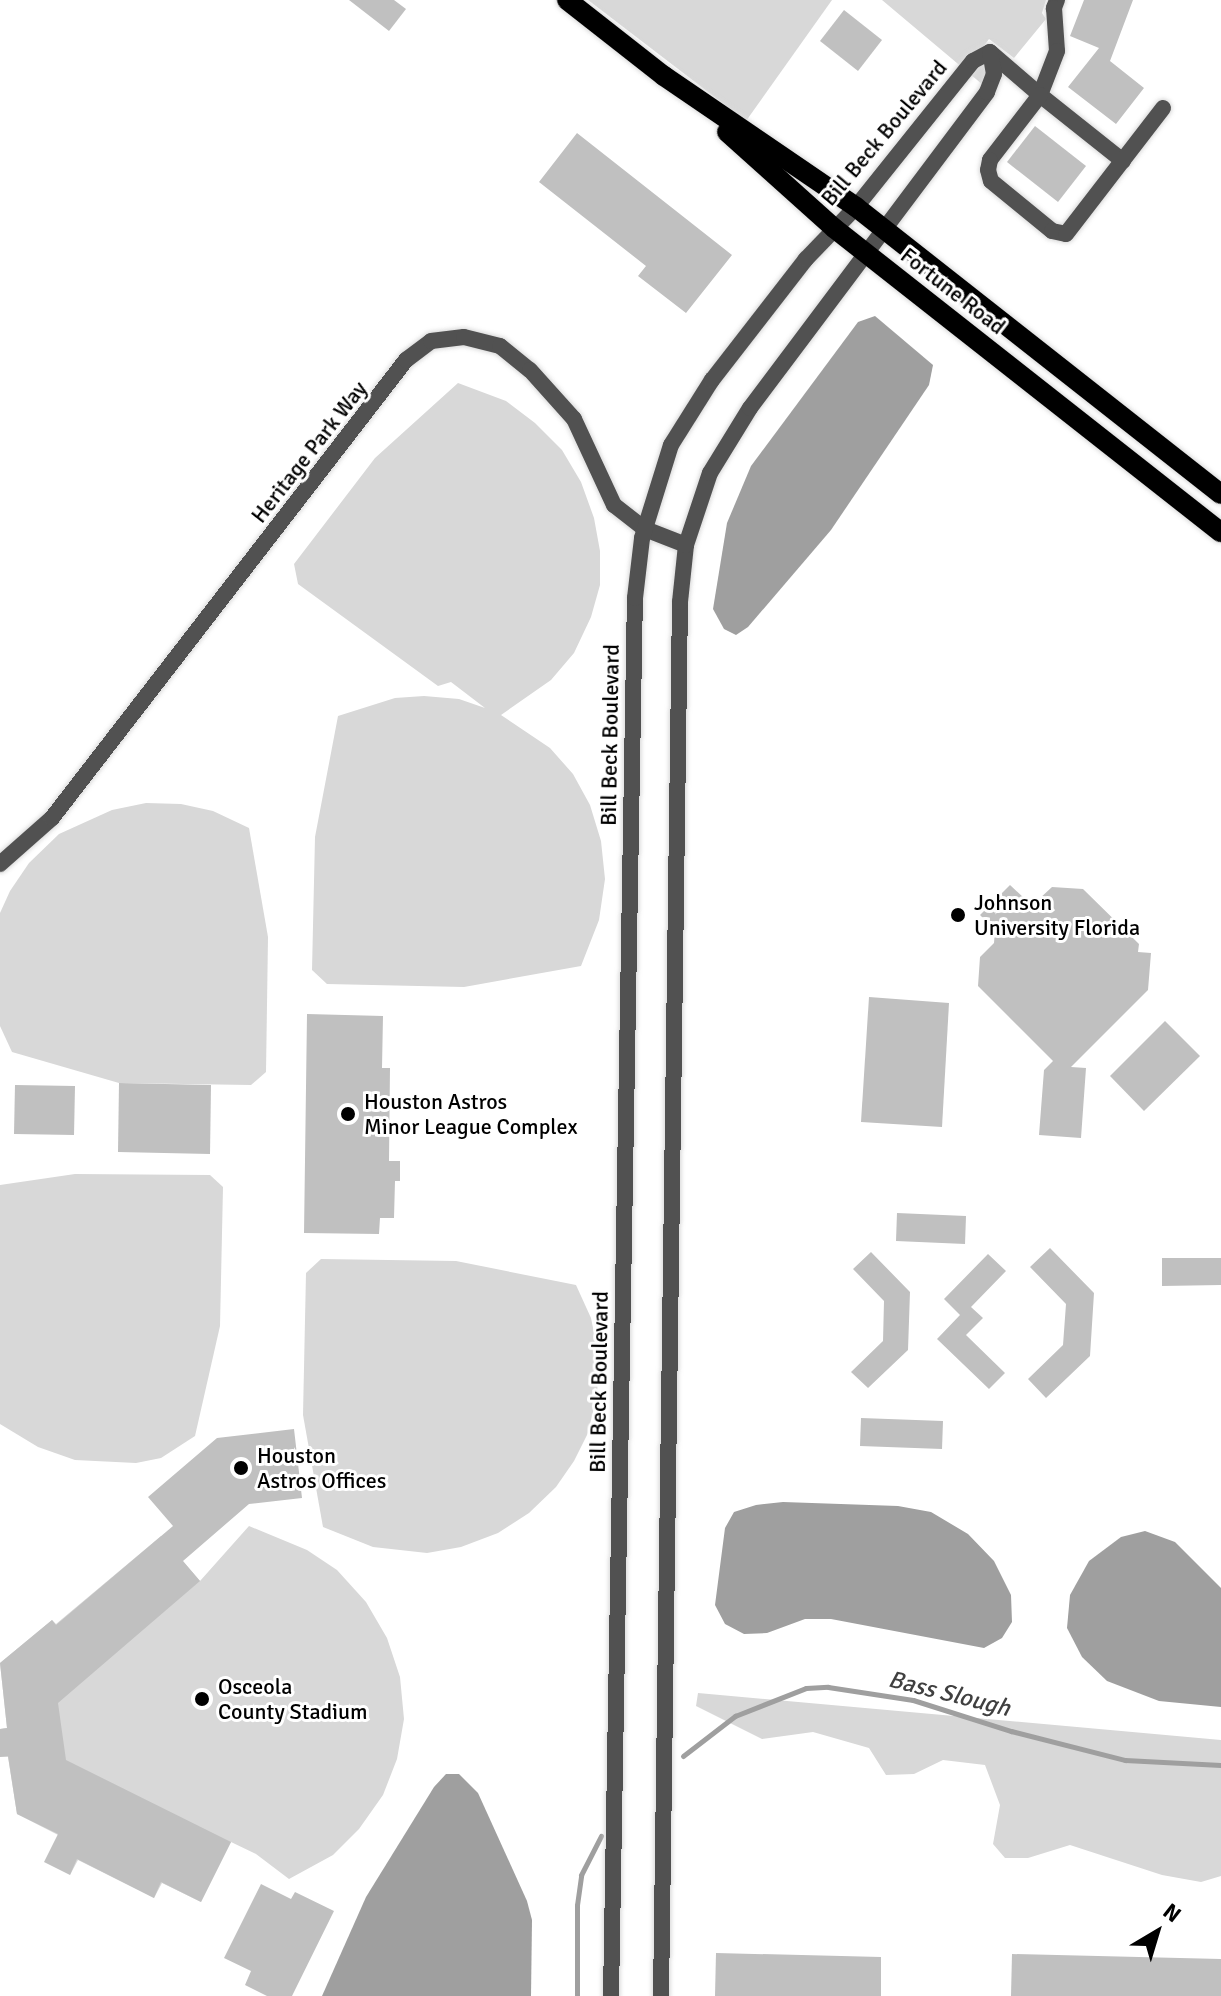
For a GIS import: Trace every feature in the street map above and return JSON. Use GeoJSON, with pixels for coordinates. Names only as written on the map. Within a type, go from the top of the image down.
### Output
{"type":"FeatureCollection","features":[{"type":"Feature","properties":{"kind":"main road","name":"Fortune Road"},"geometry":{"type":"LineString","coordinates":[[567,0],[664,76],[834,228],[1221,532]]}},
{"type":"Feature","properties":{"kind":"main road","name":"Fortune Road"},"geometry":{"type":"LineString","coordinates":[[664,76],[856,207],[1221,494]]}},
{"type":"Feature","properties":{"kind":"street"},"geometry":{"type":"LineString","coordinates":[[1055,4],[1057,51],[1040,95],[990,160],[988,170],[991,181],[1052,231],[1066,234],[1163,108]]}},
{"type":"Feature","properties":{"kind":"street"},"geometry":{"type":"LineString","coordinates":[[990,52],[1123,161]]}},
{"type":"Feature","properties":{"kind":"street"},"geometry":{"type":"LineString","coordinates":[[661,1996],[679,617],[686,545],[710,473],[750,408],[987,92],[994,74],[990,52]]}},
{"type":"Feature","properties":{"kind":"street","name":"Bill Beck Boulevard"},"geometry":{"type":"LineString","coordinates":[[611,1996],[634,613],[645,529],[671,445],[712,380],[973,61],[990,52]]}},
{"type":"Feature","properties":{"kind":"street","name":"Heritage Park Way"},"geometry":{"type":"LineString","coordinates":[[3,855],[52,818],[406,360],[431,341],[464,337],[500,346],[530,370],[574,419],[614,505],[645,529],[686,545]]}},
{"type":"Feature","properties":{"kind":"street"},"geometry":{"type":"LineString","coordinates":[[1033,383],[1053,359]]}},
{"type":"Feature","properties":{"kind":"shaded area"},"geometry":{"type":"Polygon","coordinates":[[[588,0],[832,0],[746,121],[588,0]]]}},
{"type":"Feature","properties":{"kind":"shaded area"},"geometry":{"type":"Polygon","coordinates":[[[882,0],[1046,0],[1042,13],[1046,19],[1014,58],[989,39],[978,54],[1002,73],[989,90],[882,0]]]}},
{"type":"Feature","properties":{"kind":"shaded area"},"geometry":{"type":"Polygon","coordinates":[[[875,316],[933,365],[929,385],[831,530],[748,627],[736,635],[724,629],[713,609],[727,523],[751,466],[858,322],[875,316]]]}},
{"type":"Feature","properties":{"kind":"shaded area"},"geometry":{"type":"Polygon","coordinates":[[[458,383],[506,401],[535,423],[562,450],[581,482],[594,518],[600,551],[600,585],[591,617],[574,653],[551,680],[501,715],[550,748],[573,774],[590,805],[601,841],[605,879],[599,920],[581,966],[464,987],[327,984],[312,970],[315,837],[338,716],[395,698],[424,696],[459,699],[485,708],[451,682],[438,686],[298,584],[294,564],[375,458],[458,383]]]}},
{"type":"Feature","properties":{"kind":"shaded area"},"geometry":{"type":"Polygon","coordinates":[[[146,803],[181,804],[213,811],[249,828],[268,937],[266,1072],[251,1085],[119,1083],[12,1052],[0,1026],[0,913],[10,891],[29,863],[59,834],[112,810],[146,803]]]}},
{"type":"Feature","properties":{"kind":"shaded area"},"geometry":{"type":"Polygon","coordinates":[[[75,1174],[210,1175],[223,1187],[220,1326],[195,1436],[161,1458],[136,1463],[75,1460],[38,1447],[0,1424],[0,1185],[75,1174]]]}},
{"type":"Feature","properties":{"kind":"shaded area"},"geometry":{"type":"Polygon","coordinates":[[[321,1259],[456,1261],[576,1285],[591,1318],[599,1358],[597,1395],[588,1433],[574,1461],[556,1487],[529,1513],[498,1533],[461,1547],[427,1553],[373,1547],[323,1527],[303,1415],[306,1273],[321,1259]]]}},
{"type":"Feature","properties":{"kind":"shaded area"},"geometry":{"type":"Polygon","coordinates":[[[783,1502],[898,1506],[931,1512],[968,1534],[994,1561],[1011,1595],[1012,1622],[1002,1638],[984,1648],[831,1619],[805,1619],[767,1633],[744,1634],[725,1624],[715,1605],[725,1528],[734,1512],[756,1505],[783,1502]]]}},
{"type":"Feature","properties":{"kind":"shaded area","name":"Osceola County Stadium"},"geometry":{"type":"Polygon","coordinates":[[[249,1526],[307,1550],[337,1570],[366,1602],[387,1638],[400,1677],[404,1719],[397,1759],[383,1795],[359,1829],[333,1855],[289,1879],[256,1854],[231,1842],[201,1902],[162,1883],[154,1898],[78,1860],[70,1875],[58,1835],[17,1814],[8,1757],[0,1757],[0,1729],[7,1728],[0,1663],[52,1620],[56,1624],[161,1536],[200,1581],[249,1526]]]}},
{"type":"Feature","properties":{"kind":"shaded area"},"geometry":{"type":"Polygon","coordinates":[[[1145,1531],[1175,1542],[1221,1588],[1221,1707],[1159,1701],[1107,1681],[1082,1657],[1067,1628],[1070,1595],[1089,1561],[1121,1537],[1145,1531]]]}},
{"type":"Feature","properties":{"kind":"shaded area"},"geometry":{"type":"Polygon","coordinates":[[[698,1693],[1221,1740],[1221,1876],[1201,1882],[1162,1875],[1070,1845],[1028,1858],[1005,1858],[993,1844],[1000,1805],[985,1765],[943,1760],[914,1774],[886,1775],[869,1748],[813,1732],[762,1739],[696,1706],[698,1693]]]}},
{"type":"Feature","properties":{"kind":"shaded area"},"geometry":{"type":"Polygon","coordinates":[[[446,1774],[459,1774],[478,1793],[527,1901],[532,1920],[531,1996],[322,1996],[366,1897],[434,1787],[446,1774]]]}},
{"type":"Feature","properties":{"kind":"building"},"geometry":{"type":"Polygon","coordinates":[[[349,0],[394,0],[406,9],[389,31],[349,0]]]}},
{"type":"Feature","properties":{"kind":"building"},"geometry":{"type":"Polygon","coordinates":[[[1084,0],[1133,0],[1110,61],[1144,88],[1116,124],[1068,87],[1099,48],[1070,36],[1084,0]]]}},
{"type":"Feature","properties":{"kind":"building"},"geometry":{"type":"Polygon","coordinates":[[[844,10],[882,40],[858,71],[820,41],[844,10]]]}},
{"type":"Feature","properties":{"kind":"building"},"geometry":{"type":"Polygon","coordinates":[[[1035,126],[1086,166],[1058,202],[1007,162],[1035,126]]]}},
{"type":"Feature","properties":{"kind":"building"},"geometry":{"type":"Polygon","coordinates":[[[577,133],[732,255],[686,313],[638,276],[646,266],[539,182],[577,133]]]}},
{"type":"Feature","properties":{"kind":"building"},"geometry":{"type":"Polygon","coordinates":[[[1010,885],[1025,899],[1038,900],[1052,887],[1083,889],[1139,944],[1138,952],[1151,953],[1148,990],[1071,1067],[1086,1068],[1081,1138],[1039,1135],[1044,1070],[1053,1061],[978,986],[980,957],[994,943],[995,930],[980,915],[1010,885]]]}},
{"type":"Feature","properties":{"kind":"building"},"geometry":{"type":"Polygon","coordinates":[[[869,997],[949,1003],[942,1127],[861,1122],[869,997]]]}},
{"type":"Feature","properties":{"kind":"building","name":"Houston Astros Minor League Complex"},"geometry":{"type":"Polygon","coordinates":[[[307,1014],[383,1016],[382,1068],[390,1068],[389,1161],[400,1161],[400,1181],[395,1181],[394,1218],[380,1218],[379,1234],[304,1233],[307,1014]]]}},
{"type":"Feature","properties":{"kind":"building"},"geometry":{"type":"Polygon","coordinates":[[[1165,1021],[1200,1056],[1144,1111],[1110,1076],[1165,1021]]]}},
{"type":"Feature","properties":{"kind":"building"},"geometry":{"type":"Polygon","coordinates":[[[119,1083],[211,1085],[210,1154],[118,1152],[119,1083]]]}},
{"type":"Feature","properties":{"kind":"building"},"geometry":{"type":"Polygon","coordinates":[[[15,1085],[75,1086],[74,1135],[14,1134],[15,1085]]]}},
{"type":"Feature","properties":{"kind":"building"},"geometry":{"type":"Polygon","coordinates":[[[897,1213],[966,1216],[965,1244],[896,1241],[897,1213]]]}},
{"type":"Feature","properties":{"kind":"building"},"geometry":{"type":"Polygon","coordinates":[[[1050,1248],[1094,1293],[1090,1356],[1046,1398],[1028,1379],[1063,1345],[1066,1304],[1030,1267],[1050,1248]]]}},
{"type":"Feature","properties":{"kind":"building"},"geometry":{"type":"Polygon","coordinates":[[[871,1252],[910,1292],[908,1350],[868,1388],[851,1372],[883,1341],[884,1301],[853,1269],[871,1252]]]}},
{"type":"Feature","properties":{"kind":"building"},"geometry":{"type":"Polygon","coordinates":[[[988,1254],[1006,1271],[971,1307],[983,1318],[966,1335],[1005,1373],[989,1389],[937,1339],[960,1315],[944,1299],[988,1254]]]}},
{"type":"Feature","properties":{"kind":"building"},"geometry":{"type":"Polygon","coordinates":[[[1162,1258],[1221,1258],[1221,1285],[1162,1286],[1162,1258]]]}},
{"type":"Feature","properties":{"kind":"building"},"geometry":{"type":"Polygon","coordinates":[[[861,1418],[943,1421],[942,1449],[860,1446],[861,1418]]]}},
{"type":"Feature","properties":{"kind":"building"},"geometry":{"type":"Polygon","coordinates":[[[294,1429],[302,1498],[249,1504],[183,1561],[200,1581],[58,1703],[66,1760],[231,1842],[201,1902],[161,1882],[154,1898],[77,1859],[70,1875],[44,1862],[58,1834],[17,1814],[8,1756],[0,1757],[0,1729],[7,1728],[0,1663],[52,1620],[56,1625],[173,1526],[148,1497],[217,1438],[294,1429]]]}},
{"type":"Feature","properties":{"kind":"building"},"geometry":{"type":"Polygon","coordinates":[[[261,1884],[291,1899],[295,1892],[334,1911],[292,1996],[267,1996],[245,1985],[251,1971],[224,1958],[261,1884]]]}},
{"type":"Feature","properties":{"kind":"building"},"geometry":{"type":"Polygon","coordinates":[[[716,1953],[881,1957],[881,1996],[715,1996],[716,1953]]]}},
{"type":"Feature","properties":{"kind":"building"},"geometry":{"type":"Polygon","coordinates":[[[1012,1954],[1221,1959],[1221,1996],[1011,1996],[1012,1954]]]}},
{"type":"Feature","properties":{"kind":"waterway","name":"Bass Slough"},"geometry":{"type":"LineString","coordinates":[[683,1756],[735,1716],[806,1688],[828,1687],[913,1700],[1011,1731],[1125,1760],[1221,1765]]}},
{"type":"Feature","properties":{"kind":"waterway","name":"Bass Slough"},"geometry":{"type":"LineString","coordinates":[[577,1996],[577,1905],[581,1875],[601,1836]]}},
{"type":"Feature","properties":{"kind":"place","name":"Johnson University Florida"},"geometry":{"type":"Point","coordinates":[958,915]}},
{"type":"Feature","properties":{"kind":"place","name":"Houston Astros Minor League Complex"},"geometry":{"type":"Point","coordinates":[348,1114]}},
{"type":"Feature","properties":{"kind":"place","name":"Houston Astros Offices"},"geometry":{"type":"Point","coordinates":[241,1468]}},
{"type":"Feature","properties":{"kind":"place","name":"Osceola County Stadium"},"geometry":{"type":"Point","coordinates":[202,1699]}}]}
